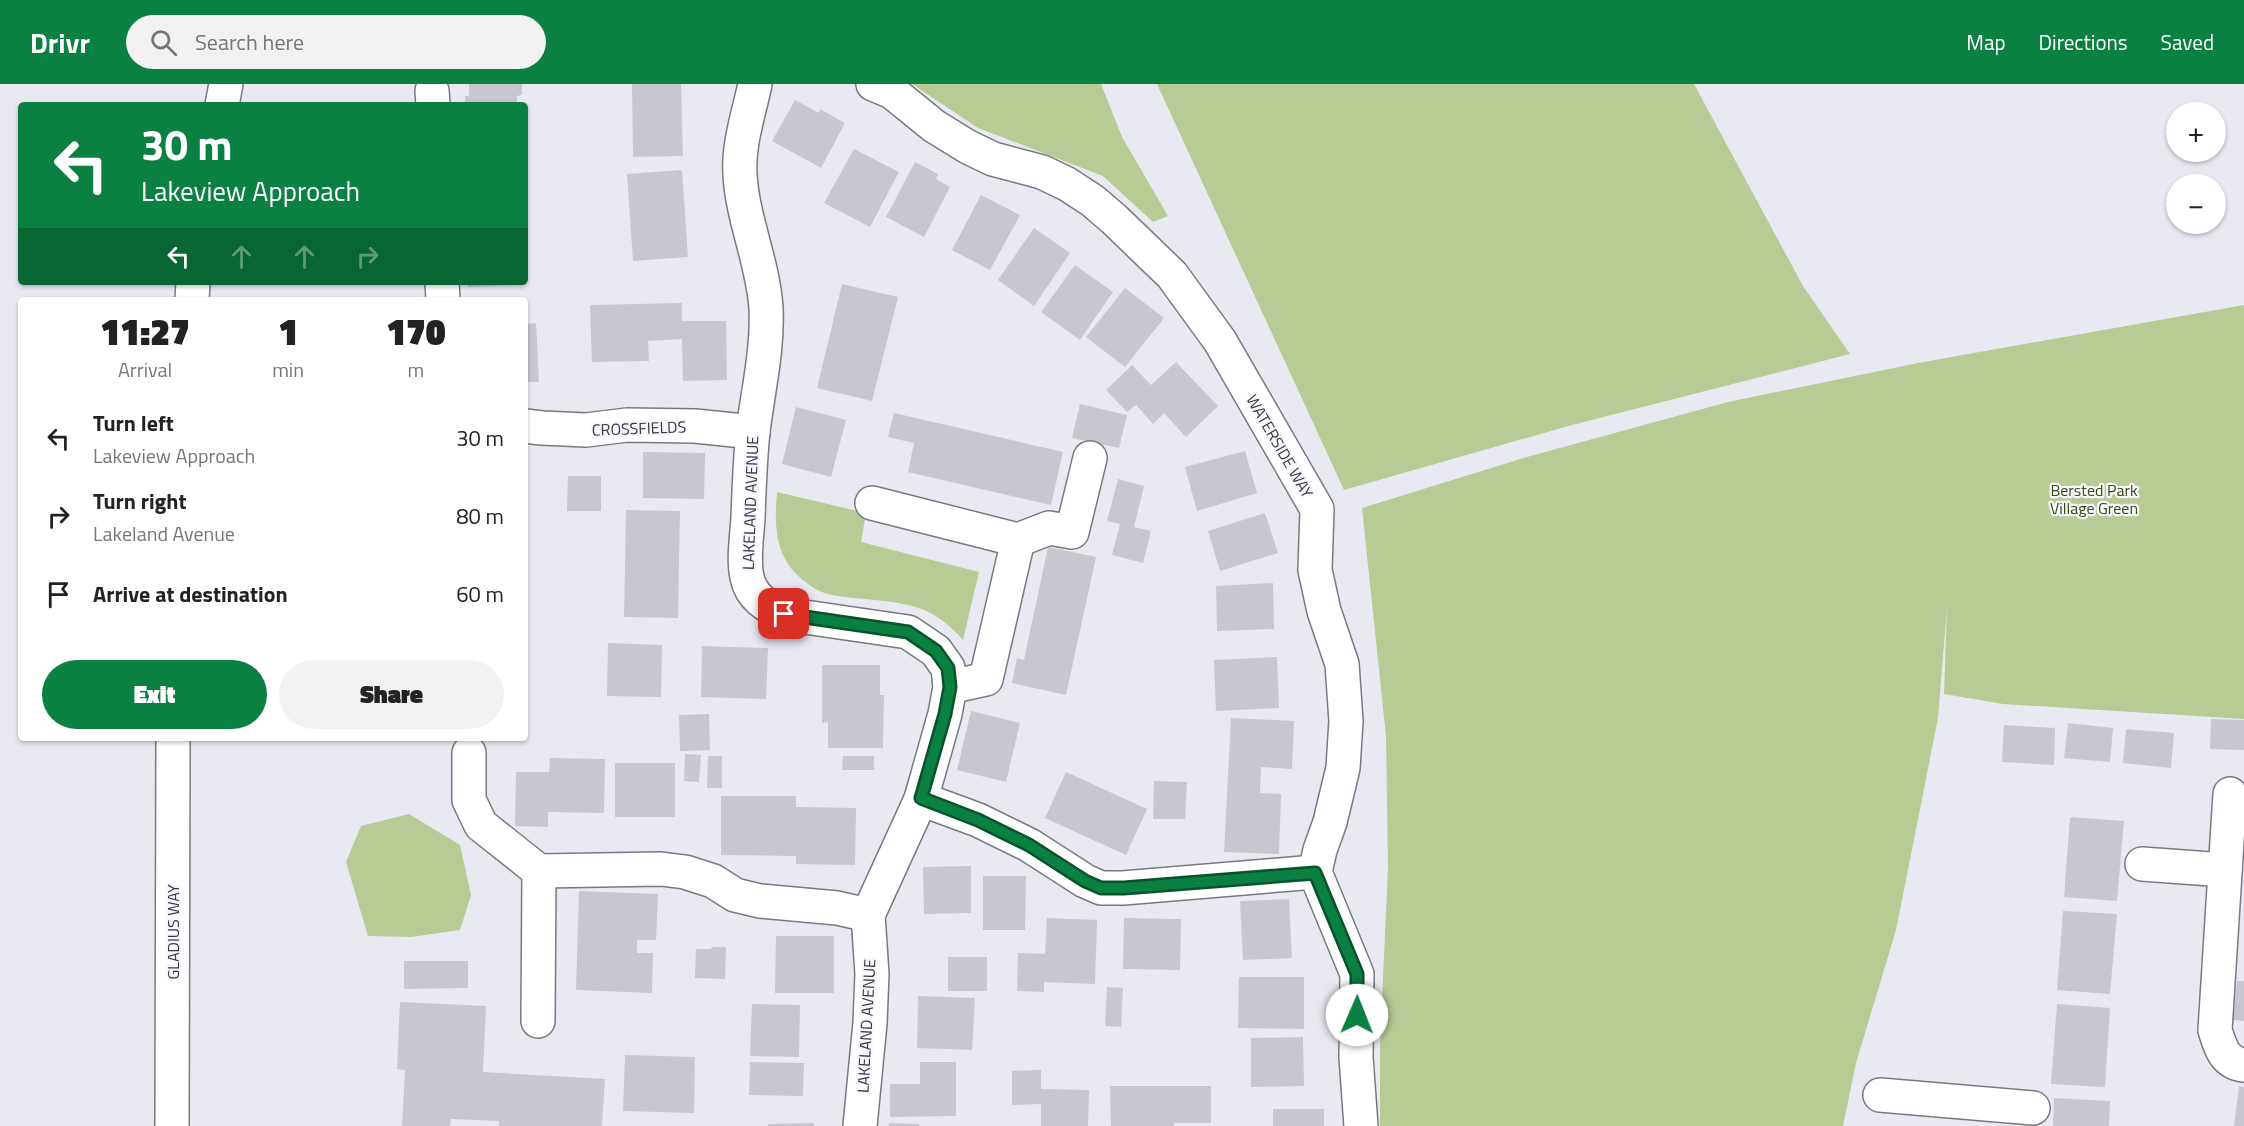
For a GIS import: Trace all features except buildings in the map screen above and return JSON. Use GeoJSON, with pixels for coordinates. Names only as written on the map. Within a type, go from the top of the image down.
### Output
{"type":"FeatureCollection","features":[{"type":"Feature","properties":{"kind":"main road"},"geometry":{"type":"LineString","coordinates":[[223,102],[226,84]]}},
{"type":"Feature","properties":{"kind":"main road","name":"LAKELAND AVENUE"},"geometry":{"type":"LineString","coordinates":[[755,84],[741,147],[740,173],[743,195],[760,261],[766,309],[765,340],[753,432],[746,551],[747,577],[755,597],[784,614],[908,632],[936,651],[948,668],[950,687],[945,714],[921,798],[868,915],[871,994],[860,1126]]}},
{"type":"Feature","properties":{"kind":"main road","name":"WATERSIDE WAY"},"geometry":{"type":"LineString","coordinates":[[873,84],[892,92],[934,126],[968,147],[993,159],[1042,172],[1068,184],[1115,220],[1172,274],[1220,341],[1317,510],[1315,570],[1324,611],[1342,664],[1346,721],[1343,768],[1315,873]]}},
{"type":"Feature","properties":{"kind":"main road","name":"CROSSFIELDS"},"geometry":{"type":"LineString","coordinates":[[528,426],[586,430],[627,425],[695,426],[753,432]]}},
{"type":"Feature","properties":{"kind":"main road"},"geometry":{"type":"LineString","coordinates":[[872,503],[1018,540],[1049,528],[1072,532],[1090,458]]}},
{"type":"Feature","properties":{"kind":"main road"},"geometry":{"type":"LineString","coordinates":[[950,687],[986,679],[1018,540]]}},
{"type":"Feature","properties":{"kind":"main road","name":"GLADIUS WAY"},"geometry":{"type":"LineString","coordinates":[[172,1126],[173,741]]}},
{"type":"Feature","properties":{"kind":"main road"},"geometry":{"type":"LineString","coordinates":[[469,753],[469,800],[481,825],[539,871],[661,868],[685,872],[712,881],[735,895],[760,901],[837,908],[868,915]]}},
{"type":"Feature","properties":{"kind":"main road"},"geometry":{"type":"LineString","coordinates":[[2230,794],[2215,1030],[2221,1050],[2228,1059],[2244,1065]]}},
{"type":"Feature","properties":{"kind":"main road"},"geometry":{"type":"LineString","coordinates":[[921,798],[978,820],[1029,845],[1085,881],[1101,888],[1315,873],[1357,974],[1356,1057],[1361,1126]]}},
{"type":"Feature","properties":{"kind":"main road"},"geometry":{"type":"LineString","coordinates":[[2142,864],[2225,870]]}},
{"type":"Feature","properties":{"kind":"main road"},"geometry":{"type":"LineString","coordinates":[[538,1020],[539,871]]}},
{"type":"Feature","properties":{"kind":"main road"},"geometry":{"type":"LineString","coordinates":[[1880,1095],[1951,1114],[2033,1108]]}},
{"type":"Feature","properties":{"kind":"green space"},"geometry":{"type":"Polygon","coordinates":[[[912,84],[1101,84],[1122,137],[1168,216],[1153,222],[1103,176],[978,128],[912,84]]]}},
{"type":"Feature","properties":{"kind":"green space"},"geometry":{"type":"Polygon","coordinates":[[[1157,84],[1694,84],[1803,286],[1850,354],[1572,425],[1344,490],[1157,84]]]}},
{"type":"Feature","properties":{"kind":"green space","name":"Bersted Park Village Green"},"geometry":{"type":"Polygon","coordinates":[[[2244,305],[2244,719],[2003,704],[1944,694],[1947,607],[1938,718],[1896,930],[1856,1063],[1843,1126],[1380,1126],[1380,1046],[1388,868],[1386,736],[1362,508],[1527,457],[1728,402],[1918,363],[2244,305]]]}},
{"type":"Feature","properties":{"kind":"green space"},"geometry":{"type":"Polygon","coordinates":[[[777,492],[866,513],[861,542],[979,572],[963,640],[943,621],[919,608],[898,603],[832,595],[807,583],[788,564],[779,543],[776,519],[777,492]]]}},
{"type":"Feature","properties":{"kind":"green space"},"geometry":{"type":"Polygon","coordinates":[[[409,814],[460,845],[471,895],[460,930],[411,937],[368,936],[346,862],[361,826],[409,814]]]}},
{"type":"Feature","properties":{"kind":"route"},"geometry":{"type":"LineString","coordinates":[[784,614],[908,632],[936,651],[948,668],[950,687],[945,714],[921,798],[978,820],[1029,845],[1085,881],[1101,888],[1124,888],[1315,873],[1357,974],[1357,1015]]}}]}
